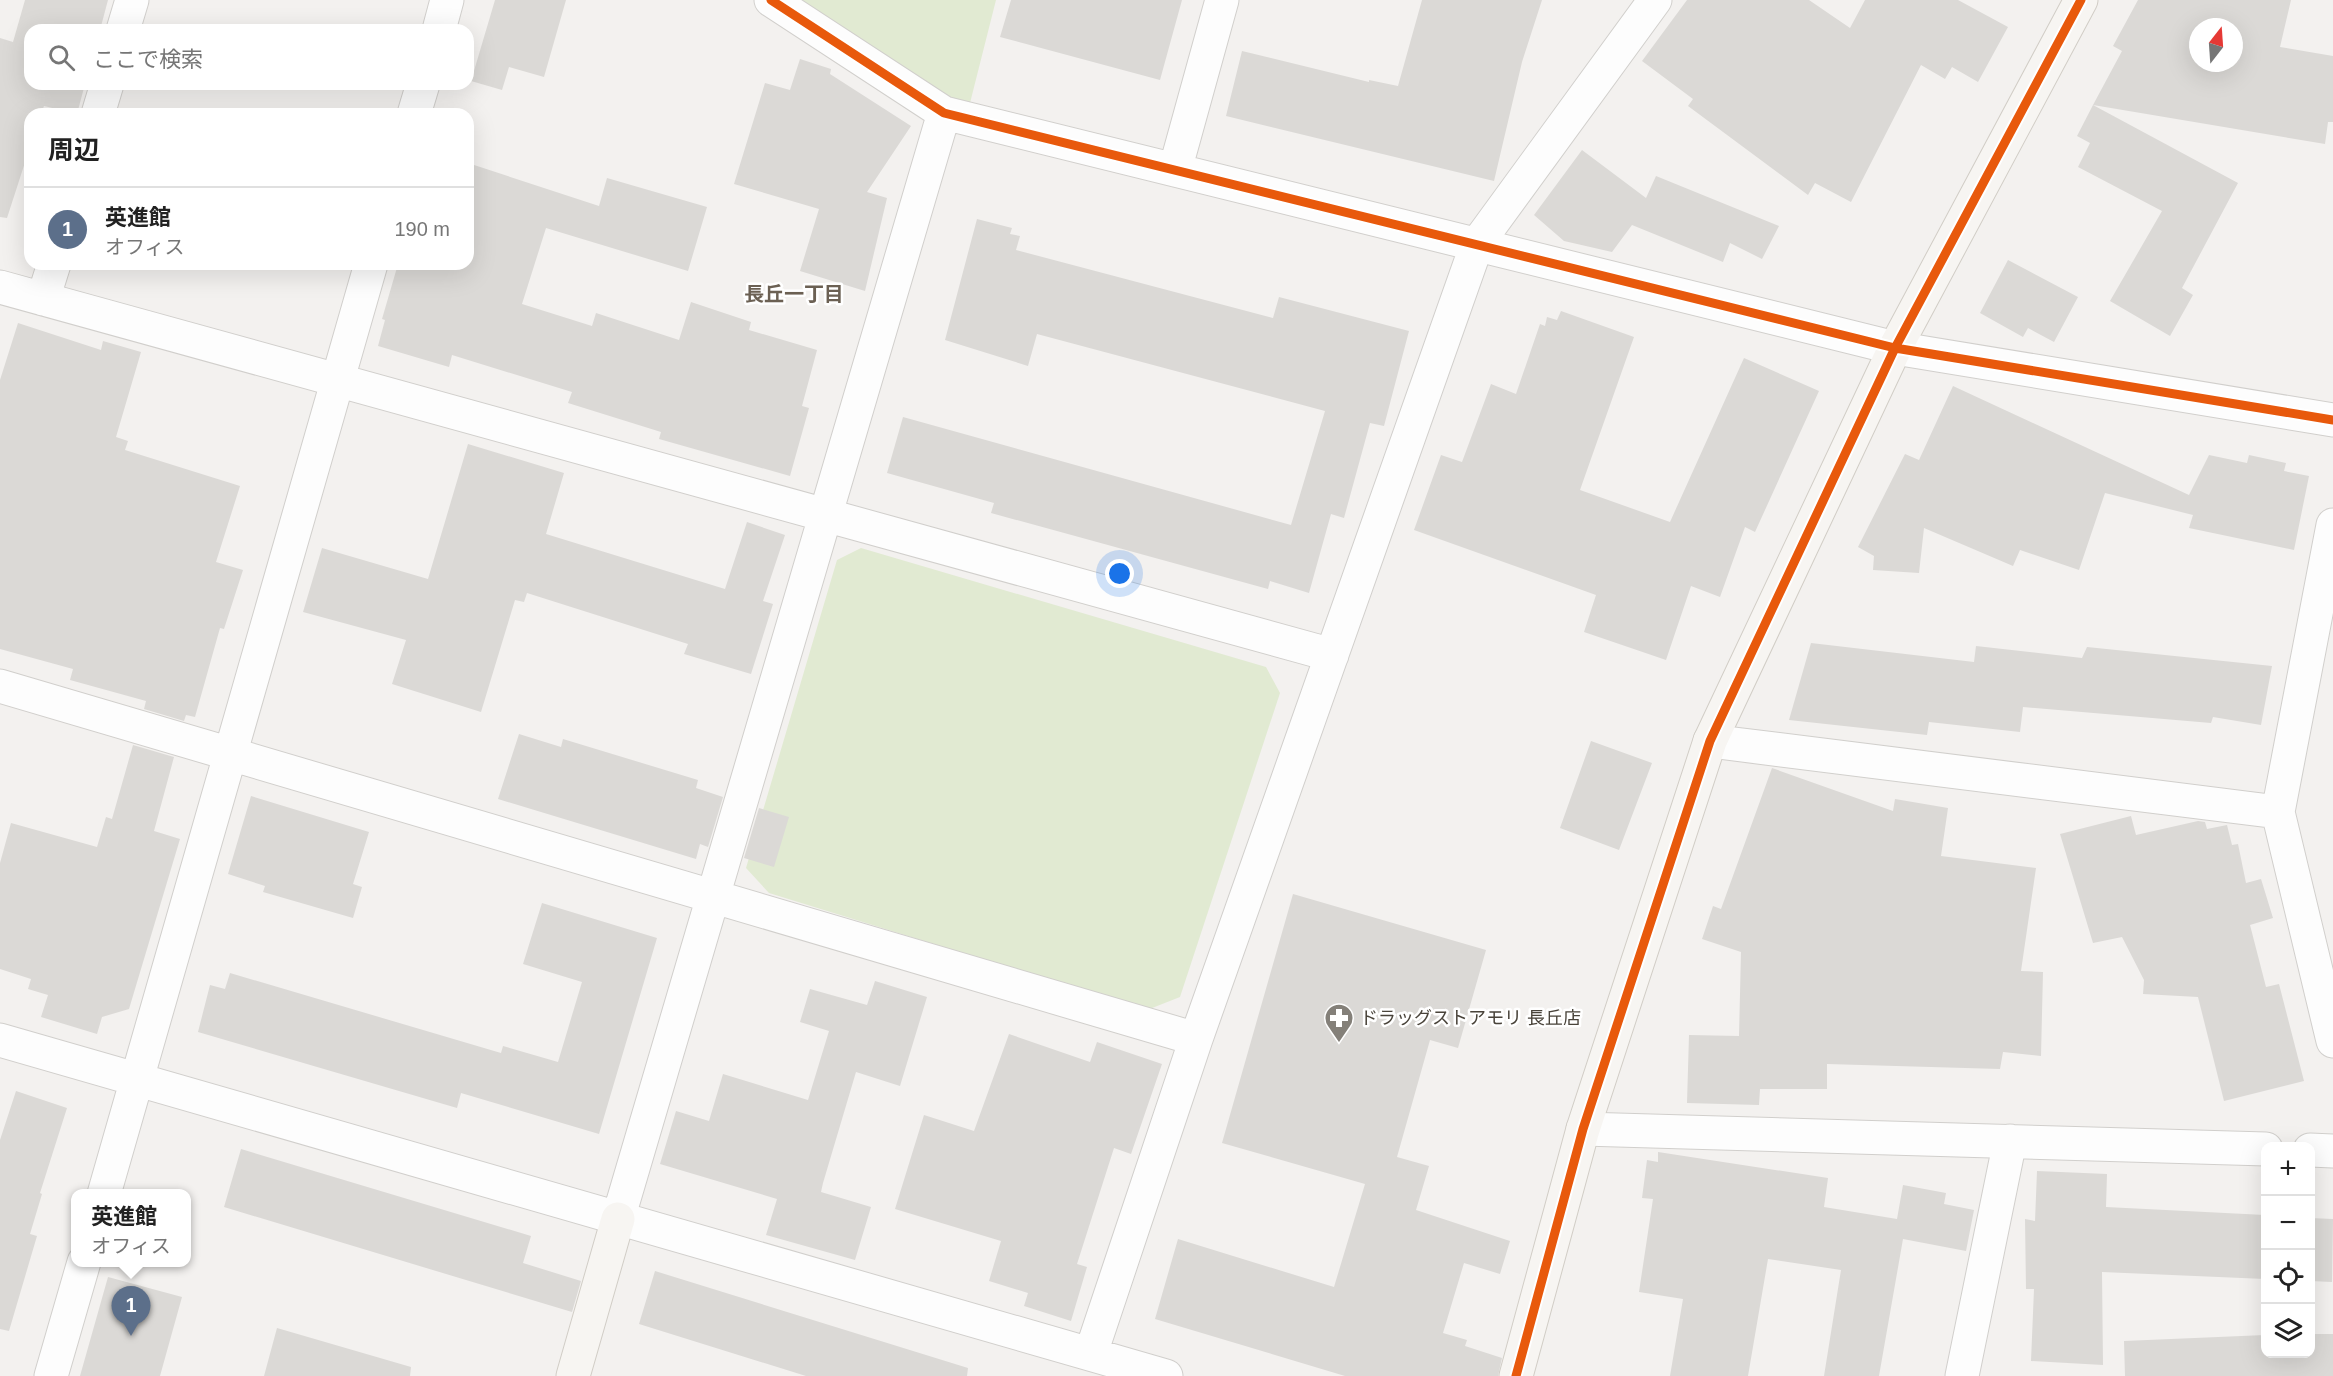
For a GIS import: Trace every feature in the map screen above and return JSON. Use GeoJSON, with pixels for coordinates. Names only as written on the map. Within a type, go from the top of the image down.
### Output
{"type":"FeatureCollection","features":[{"type":"Feature","properties":{"kind":"street"},"geometry":{"type":"LineString","coordinates":[[125,24],[132,0]]}},
{"type":"Feature","properties":{"kind":"street"},"geometry":{"type":"LineString","coordinates":[[441,24],[447,0]]}},
{"type":"Feature","properties":{"kind":"street"},"geometry":{"type":"LineString","coordinates":[[771,0],[944,113],[1895,348],[2333,420]]}},
{"type":"Feature","properties":{"kind":"street"},"geometry":{"type":"LineString","coordinates":[[1175,170],[1221,0]]}},
{"type":"Feature","properties":{"kind":"street"},"geometry":{"type":"LineString","coordinates":[[1091,1353],[1196,1039],[1477,244],[1655,0]]}},
{"type":"Feature","properties":{"kind":"street"},"geometry":{"type":"LineString","coordinates":[[1516,1376],[1583,1129],[1710,741],[1895,348],[2081,0]]}},
{"type":"Feature","properties":{"kind":"street"},"geometry":{"type":"LineString","coordinates":[[100,108],[105,90]]}},
{"type":"Feature","properties":{"kind":"street"},"geometry":{"type":"LineString","coordinates":[[416,108],[421,90]]}},
{"type":"Feature","properties":{"kind":"street"},"geometry":{"type":"LineString","coordinates":[[573,1376],[712,896],[944,113]]}},
{"type":"Feature","properties":{"kind":"street"},"geometry":{"type":"LineString","coordinates":[[43,299],[52,270]]}},
{"type":"Feature","properties":{"kind":"street"},"geometry":{"type":"LineString","coordinates":[[105,1189],[368,270]]}},
{"type":"Feature","properties":{"kind":"street"},"geometry":{"type":"LineString","coordinates":[[0,287],[1332,655]]}},
{"type":"Feature","properties":{"kind":"street"},"geometry":{"type":"LineString","coordinates":[[2333,525],[2278,812],[2333,1041]]}},
{"type":"Feature","properties":{"kind":"street"},"geometry":{"type":"LineString","coordinates":[[0,686],[1196,1039]]}},
{"type":"Feature","properties":{"kind":"street"},"geometry":{"type":"LineString","coordinates":[[1710,741],[2278,812]]}},
{"type":"Feature","properties":{"kind":"street"},"geometry":{"type":"LineString","coordinates":[[0,1040],[1166,1376]]}},
{"type":"Feature","properties":{"kind":"street"},"geometry":{"type":"LineString","coordinates":[[1583,1129],[2261,1149]]}},
{"type":"Feature","properties":{"kind":"street"},"geometry":{"type":"LineString","coordinates":[[1962,1376],[2010,1141]]}},
{"type":"Feature","properties":{"kind":"street"},"geometry":{"type":"LineString","coordinates":[[2315,1150],[2333,1151]]}},
{"type":"Feature","properties":{"kind":"street"},"geometry":{"type":"LineString","coordinates":[[51,1376],[83,1267]]}},
{"type":"Feature","properties":{"kind":"green space"},"geometry":{"type":"Polygon","coordinates":[[[790,0],[996,0],[970,103],[940,103],[790,0]]]}},
{"type":"Feature","properties":{"kind":"green space"},"geometry":{"type":"Polygon","coordinates":[[[861,548],[1266,667],[1280,693],[1180,997],[1147,1010],[769,893],[746,868],[837,560],[861,548]]]}},
{"type":"Feature","properties":{"kind":"building"},"geometry":{"type":"Polygon","coordinates":[[[25,0],[108,0],[102,24],[24,24],[24,90],[83,90],[79,108],[44,106],[43,108],[24,108],[24,166],[7,218],[0,217],[0,38],[13,42],[25,0]]]}},
{"type":"Feature","properties":{"kind":"building"},"geometry":{"type":"Polygon","coordinates":[[[495,0],[566,0],[544,77],[509,67],[502,90],[474,82],[474,71],[495,0]]]}},
{"type":"Feature","properties":{"kind":"building"},"geometry":{"type":"Polygon","coordinates":[[[1011,0],[1182,0],[1160,80],[1000,37],[1011,0]]]}},
{"type":"Feature","properties":{"kind":"building"},"geometry":{"type":"Polygon","coordinates":[[[1422,0],[1542,0],[1522,62],[1494,181],[1226,116],[1242,51],[1369,82],[1369,80],[1398,86],[1422,0]]]}},
{"type":"Feature","properties":{"kind":"building"},"geometry":{"type":"Polygon","coordinates":[[[1687,0],[1809,0],[1850,28],[1865,0],[1958,0],[2008,27],[1978,82],[1952,67],[1945,79],[1921,65],[1851,202],[1815,183],[1808,195],[1688,106],[1693,99],[1642,61],[1687,0]]]}},
{"type":"Feature","properties":{"kind":"building"},"geometry":{"type":"Polygon","coordinates":[[[2138,0],[2291,0],[2280,47],[2333,56],[2333,122],[2328,122],[2325,144],[2093,105],[2122,51],[2113,46],[2138,0]]]}},
{"type":"Feature","properties":{"kind":"building"},"geometry":{"type":"Polygon","coordinates":[[[800,59],[831,69],[830,74],[911,126],[867,192],[887,198],[865,291],[800,271],[819,209],[734,184],[765,83],[790,90],[800,59]]]}},
{"type":"Feature","properties":{"kind":"building"},"geometry":{"type":"Polygon","coordinates":[[[2093,105],[2238,183],[2182,288],[2193,295],[2170,336],[2110,301],[2162,211],[2078,167],[2090,143],[2077,136],[2093,105]]]}},
{"type":"Feature","properties":{"kind":"building"},"geometry":{"type":"Polygon","coordinates":[[[1582,150],[1646,198],[1656,176],[1779,226],[1762,259],[1730,243],[1723,262],[1632,225],[1612,252],[1564,241],[1534,215],[1582,150]]]}},
{"type":"Feature","properties":{"kind":"building"},"geometry":{"type":"Polygon","coordinates":[[[474,165],[599,206],[607,178],[707,207],[688,271],[546,228],[522,304],[592,326],[596,313],[679,340],[691,302],[751,322],[749,330],[817,350],[802,406],[809,408],[790,476],[659,439],[661,432],[568,403],[572,392],[452,355],[449,367],[378,346],[385,320],[382,319],[396,270],[474,270],[474,165]]]}},
{"type":"Feature","properties":{"kind":"building"},"geometry":{"type":"Polygon","coordinates":[[[977,219],[1012,228],[1010,234],[1020,236],[1016,250],[1273,318],[1279,297],[1409,331],[1384,426],[1370,423],[1344,518],[1331,514],[1309,593],[1270,581],[1268,589],[991,513],[994,503],[887,473],[903,417],[1291,525],[1325,411],[1037,334],[1028,366],[945,340],[977,219]]]}},
{"type":"Feature","properties":{"kind":"building"},"geometry":{"type":"Polygon","coordinates":[[[2008,260],[2078,297],[2054,342],[2028,328],[2023,337],[1980,313],[2008,260]]]}},
{"type":"Feature","properties":{"kind":"building"},"geometry":{"type":"Polygon","coordinates":[[[1561,311],[1634,337],[1580,490],[1670,522],[1744,358],[1819,391],[1755,532],[1745,527],[1720,597],[1691,586],[1666,660],[1584,632],[1596,595],[1414,530],[1441,455],[1462,462],[1491,384],[1516,394],[1540,324],[1545,326],[1547,317],[1557,320],[1561,311]]]}},
{"type":"Feature","properties":{"kind":"building"},"geometry":{"type":"Polygon","coordinates":[[[18,323],[101,350],[103,341],[141,352],[116,437],[128,441],[125,450],[240,486],[216,562],[243,570],[224,629],[220,628],[195,717],[186,715],[184,721],[144,709],[146,701],[70,680],[73,669],[0,649],[0,380],[18,323]]]}},
{"type":"Feature","properties":{"kind":"building"},"geometry":{"type":"Polygon","coordinates":[[[1953,386],[2189,495],[2209,455],[2247,463],[2249,455],[2286,463],[2284,471],[2309,476],[2294,550],[2189,528],[2193,515],[2105,493],[2079,570],[2020,550],[2013,566],[1924,528],[1919,573],[1873,570],[1874,556],[1858,547],[1905,454],[1919,460],[1953,386]]]}},
{"type":"Feature","properties":{"kind":"building"},"geometry":{"type":"Polygon","coordinates":[[[468,444],[564,473],[546,534],[725,589],[747,522],[785,535],[763,601],[773,604],[751,674],[684,654],[688,644],[527,593],[524,602],[515,600],[481,712],[392,684],[406,640],[303,612],[322,548],[428,579],[468,444]]]}},
{"type":"Feature","properties":{"kind":"building"},"geometry":{"type":"Polygon","coordinates":[[[1811,643],[1974,662],[1976,646],[2082,658],[2087,647],[2272,666],[2261,725],[2213,717],[2211,723],[2023,707],[2020,732],[1929,722],[1927,735],[1789,720],[1811,643]]]}},
{"type":"Feature","properties":{"kind":"building"},"geometry":{"type":"Polygon","coordinates":[[[519,734],[561,747],[563,739],[698,780],[696,788],[723,797],[708,847],[700,844],[696,859],[498,799],[519,734]]]}},
{"type":"Feature","properties":{"kind":"building"},"geometry":{"type":"Polygon","coordinates":[[[1591,741],[1652,763],[1619,850],[1560,828],[1591,741]]]}},
{"type":"Feature","properties":{"kind":"building"},"geometry":{"type":"Polygon","coordinates":[[[133,745],[174,757],[154,831],[180,839],[129,1009],[102,1017],[97,1034],[41,1017],[48,995],[28,989],[31,979],[0,969],[0,863],[11,823],[97,847],[106,817],[112,819],[133,745]]]}},
{"type":"Feature","properties":{"kind":"building"},"geometry":{"type":"Polygon","coordinates":[[[1772,768],[1893,811],[1895,799],[1948,808],[1941,856],[2036,868],[2021,971],[2043,972],[2041,1056],[2003,1052],[2000,1069],[1827,1064],[1827,1089],[1760,1089],[1759,1105],[1687,1103],[1689,1035],[1739,1036],[1741,952],[1702,939],[1713,906],[1721,909],[1772,768]]]}},
{"type":"Feature","properties":{"kind":"building"},"geometry":{"type":"Polygon","coordinates":[[[251,796],[369,832],[353,884],[362,887],[353,918],[263,892],[265,886],[228,874],[251,796]]]}},
{"type":"Feature","properties":{"kind":"building"},"geometry":{"type":"Polygon","coordinates":[[[759,808],[789,817],[774,867],[744,858],[759,808]]]}},
{"type":"Feature","properties":{"kind":"building"},"geometry":{"type":"Polygon","coordinates":[[[2131,816],[2136,835],[2198,821],[2205,822],[2207,829],[2227,825],[2232,845],[2238,844],[2246,883],[2261,879],[2273,918],[2250,925],[2266,987],[2279,984],[2304,1081],[2224,1101],[2198,997],[2143,994],[2144,980],[2122,937],[2093,943],[2060,834],[2131,816]]]}},
{"type":"Feature","properties":{"kind":"building"},"geometry":{"type":"Polygon","coordinates":[[[1293,894],[1486,950],[1458,1048],[1430,1040],[1397,1157],[1429,1166],[1416,1210],[1510,1241],[1500,1274],[1464,1263],[1443,1333],[1467,1340],[1465,1346],[1502,1358],[1498,1376],[1345,1376],[1155,1319],[1178,1239],[1334,1287],[1365,1184],[1222,1143],[1293,894]]]}},
{"type":"Feature","properties":{"kind":"building"},"geometry":{"type":"Polygon","coordinates":[[[542,903],[657,938],[599,1134],[461,1093],[457,1108],[198,1032],[210,985],[225,989],[230,973],[501,1053],[503,1046],[558,1062],[582,982],[523,964],[542,903]]]}},
{"type":"Feature","properties":{"kind":"building"},"geometry":{"type":"Polygon","coordinates":[[[875,981],[927,997],[900,1086],[856,1072],[823,1183],[821,1192],[871,1207],[855,1260],[766,1235],[777,1199],[660,1164],[676,1111],[709,1121],[723,1074],[808,1100],[829,1031],[800,1022],[810,989],[867,1005],[875,981]]]}},
{"type":"Feature","properties":{"kind":"building"},"geometry":{"type":"Polygon","coordinates":[[[1009,1034],[1090,1062],[1097,1042],[1162,1064],[1131,1154],[1114,1148],[1077,1264],[1087,1267],[1071,1321],[1024,1306],[1028,1293],[989,1281],[1001,1241],[895,1209],[924,1115],[974,1131],[1009,1034]]]}},
{"type":"Feature","properties":{"kind":"building"},"geometry":{"type":"Polygon","coordinates":[[[16,1091],[67,1108],[40,1193],[42,1194],[30,1234],[37,1236],[9,1331],[0,1329],[0,1140],[16,1091]]]}},
{"type":"Feature","properties":{"kind":"building"},"geometry":{"type":"Polygon","coordinates":[[[241,1149],[531,1236],[523,1263],[581,1281],[572,1312],[224,1207],[241,1149]]]}},
{"type":"Feature","properties":{"kind":"building"},"geometry":{"type":"Polygon","coordinates":[[[1658,1152],[1828,1178],[1824,1207],[1897,1219],[1903,1185],[1946,1193],[1944,1204],[1974,1210],[1966,1251],[1903,1239],[1879,1376],[1824,1376],[1841,1270],[1768,1259],[1748,1376],[1670,1376],[1683,1299],[1639,1292],[1653,1199],[1642,1198],[1647,1160],[1658,1162],[1658,1152]]]}},
{"type":"Feature","properties":{"kind":"building"},"geometry":{"type":"Polygon","coordinates":[[[2037,1171],[2107,1174],[2106,1207],[2261,1215],[2261,1279],[2102,1272],[2103,1365],[2031,1361],[2034,1289],[2026,1289],[2025,1219],[2035,1221],[2037,1171]]]}},
{"type":"Feature","properties":{"kind":"building"},"geometry":{"type":"Polygon","coordinates":[[[2315,1218],[2333,1219],[2332,1282],[2315,1281],[2315,1218]]]}},
{"type":"Feature","properties":{"kind":"building"},"geometry":{"type":"Polygon","coordinates":[[[655,1271],[968,1368],[967,1376],[806,1376],[639,1324],[655,1271]]]}},
{"type":"Feature","properties":{"kind":"building"},"geometry":{"type":"Polygon","coordinates":[[[108,1277],[182,1297],[160,1376],[80,1376],[108,1277]]]}},
{"type":"Feature","properties":{"kind":"building"},"geometry":{"type":"Polygon","coordinates":[[[277,1328],[411,1367],[410,1376],[264,1376],[277,1328]]]}},
{"type":"Feature","properties":{"kind":"building"},"geometry":{"type":"Polygon","coordinates":[[[2315,1334],[2333,1334],[2333,1376],[2125,1376],[2124,1341],[2261,1335],[2261,1358],[2315,1358],[2315,1334]]]}},
{"type":"Feature","properties":{"kind":"cycle path"},"geometry":{"type":"LineString","coordinates":[[771,0],[944,113],[1895,348],[2333,420]]}},
{"type":"Feature","properties":{"kind":"cycle path"},"geometry":{"type":"LineString","coordinates":[[1516,1376],[1583,1129],[1710,741],[1895,348],[2081,0]]}},
{"type":"Feature","properties":{"kind":"place","name":"ドラッグストアモリ 長丘店"},"geometry":{"type":"Point","coordinates":[1339,1044]}},
{"type":"Feature","properties":{"kind":"place","name":"英進館"},"geometry":{"type":"Point","coordinates":[131,1336]}},
{"type":"Feature","properties":{"kind":"district","name":"長丘一丁目"},"geometry":{"type":"Point","coordinates":[794,294]}}]}
